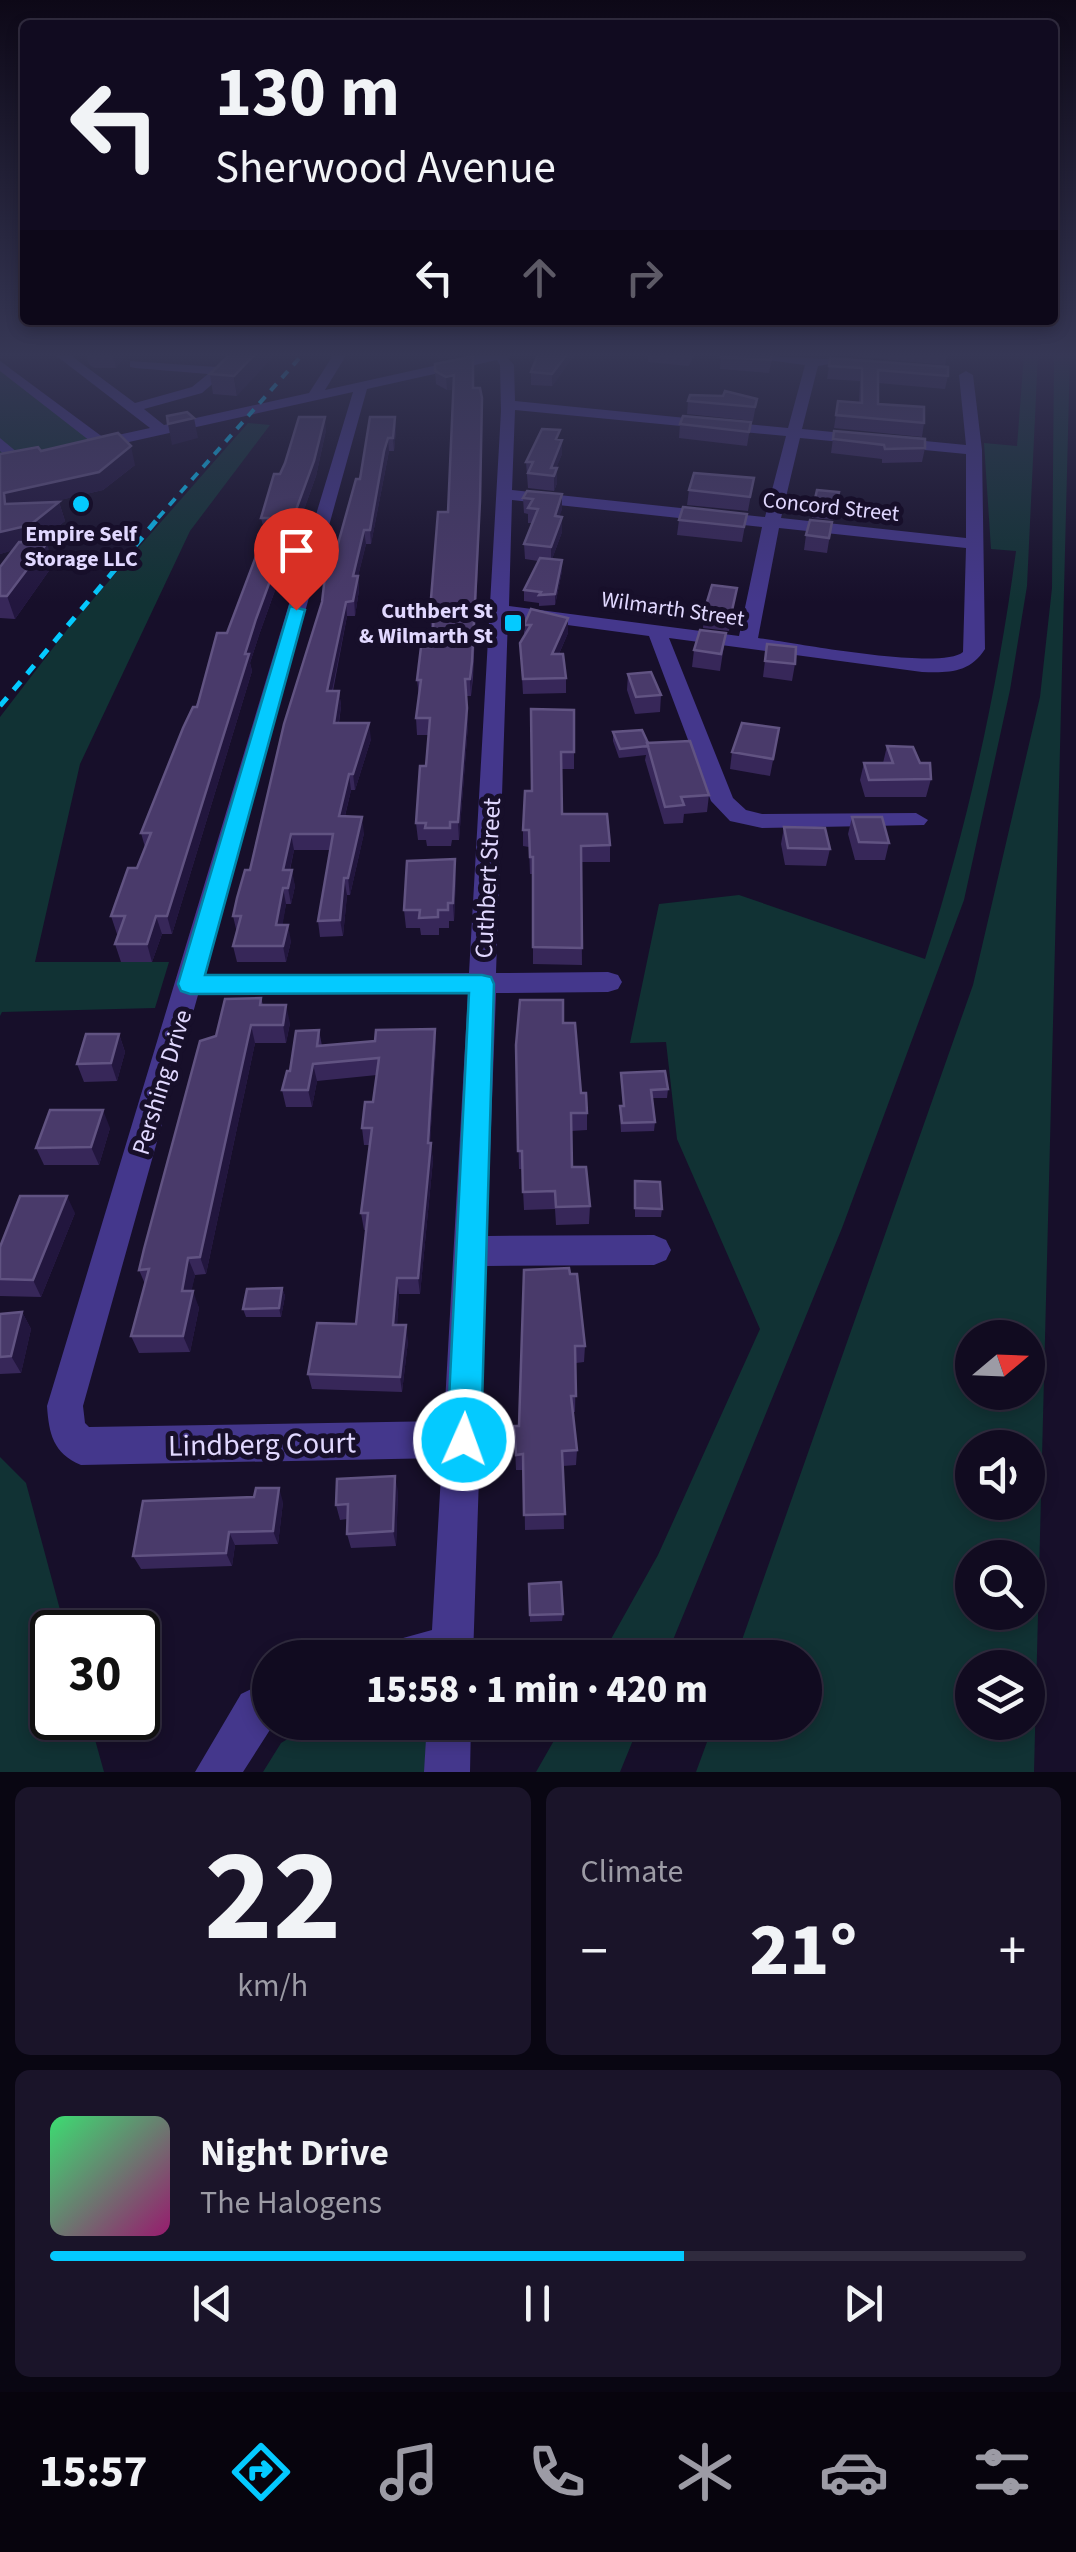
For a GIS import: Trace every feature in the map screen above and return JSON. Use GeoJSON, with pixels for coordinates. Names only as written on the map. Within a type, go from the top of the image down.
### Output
{"type":"FeatureCollection","features":[{"type":"Feature","properties":{"kind":"street"},"geometry":{"type":"LineString","coordinates":[[92,437],[101,444]]}},
{"type":"Feature","properties":{"kind":"street"},"geometry":{"type":"LineString","coordinates":[[82,448],[133,437]]}},
{"type":"Feature","properties":{"kind":"street","name":"Pershing Drive"},"geometry":{"type":"LineString","coordinates":[[67,1431],[65,1406],[346,437]]}},
{"type":"Feature","properties":{"kind":"street","name":"Cuthbert Street"},"geometry":{"type":"LineString","coordinates":[[453,1640],[506,437]]}},
{"type":"Feature","properties":{"kind":"street"},"geometry":{"type":"LineString","coordinates":[[747,642],[771,522],[795,437]]}},
{"type":"Feature","properties":{"kind":"street"},"geometry":{"type":"LineString","coordinates":[[842,437],[974,450]]}},
{"type":"Feature","properties":{"kind":"street"},"geometry":{"type":"LineString","coordinates":[[974,437],[974,544]]}},
{"type":"Feature","properties":{"kind":"street"},"geometry":{"type":"LineString","coordinates":[[0,442],[26,460],[0,466]]}},
{"type":"Feature","properties":{"kind":"street","name":"Concord Street"},"geometry":{"type":"LineString","coordinates":[[503,494],[974,544]]}},
{"type":"Feature","properties":{"kind":"street","name":"Wilmarth Street"},"geometry":{"type":"LineString","coordinates":[[498,610],[922,666],[960,665],[970,660],[976,649],[974,544]]}},
{"type":"Feature","properties":{"kind":"street"},"geometry":{"type":"LineString","coordinates":[[656,630],[723,801],[738,816],[762,821],[916,820]]}},
{"type":"Feature","properties":{"kind":"street"},"geometry":{"type":"LineString","coordinates":[[190,984],[608,982]]}},
{"type":"Feature","properties":{"kind":"street"},"geometry":{"type":"LineString","coordinates":[[473,1251],[654,1250]]}},
{"type":"Feature","properties":{"kind":"street","name":"Lindberg Court"},"geometry":{"type":"LineString","coordinates":[[67,1431],[81,1446],[107,1447],[464,1440]]}},
{"type":"Feature","properties":{"kind":"street"},"geometry":{"type":"LineString","coordinates":[[218,1772],[252,1716]]}},
{"type":"Feature","properties":{"kind":"street"},"geometry":{"type":"LineString","coordinates":[[447,1772],[449,1740]]}},
{"type":"Feature","properties":{"kind":"green space"},"geometry":{"type":"Polygon","coordinates":[[[0,437],[97,439],[0,461],[0,437]]]}},
{"type":"Feature","properties":{"kind":"green space"},"geometry":{"type":"Polygon","coordinates":[[[236,437],[261,437],[190,531],[80,764],[35,962],[169,962],[155,1008],[2,1012],[0,1016],[0,717],[73,622],[236,437]]]}},
{"type":"Feature","properties":{"kind":"green space"},"geometry":{"type":"Polygon","coordinates":[[[1018,437],[1034,437],[1027,586],[1010,690],[964,900],[842,1228],[673,1640],[610,1640],[658,1555],[760,1329],[677,1139],[666,1042],[630,1043],[659,904],[739,895],[925,959],[980,757],[1016,551],[991,549],[984,443],[1017,446],[1018,437]]]}},
{"type":"Feature","properties":{"kind":"green space"},"geometry":{"type":"Polygon","coordinates":[[[1053,437],[1068,437],[1045,1339],[1045,1320],[955,1320],[955,1410],[1043,1410],[1043,1430],[955,1430],[955,1520],[1040,1520],[1040,1540],[955,1540],[955,1630],[1038,1630],[1037,1650],[955,1650],[955,1740],[1035,1740],[1034,1772],[696,1772],[708,1740],[822,1740],[822,1640],[742,1640],[973,985],[1040,697],[1052,588],[1053,437]]]}},
{"type":"Feature","properties":{"kind":"green space"},"geometry":{"type":"Polygon","coordinates":[[[0,1457],[26,1483],[60,1610],[30,1610],[30,1740],[95,1740],[104,1772],[0,1772],[0,1457]]]}},
{"type":"Feature","properties":{"kind":"green space"},"geometry":{"type":"Polygon","coordinates":[[[427,1740],[425,1772],[263,1772],[281,1743],[427,1740]]]}},
{"type":"Feature","properties":{"kind":"green space"},"geometry":{"type":"Polygon","coordinates":[[[554,1740],[633,1740],[620,1772],[536,1772],[554,1740]]]}},
{"type":"Feature","properties":{"kind":"building"},"geometry":{"type":"Polygon","coordinates":[[[102,437],[122,437],[131,446],[99,472],[4,493],[5,504],[59,502],[30,525],[0,532],[0,454],[38,447],[41,451],[102,437]]]}},
{"type":"Feature","properties":{"kind":"building"},"geometry":{"type":"Polygon","coordinates":[[[293,437],[320,437],[256,619],[245,654],[249,654],[167,916],[156,916],[147,944],[115,944],[125,916],[111,916],[128,868],[137,868],[151,833],[141,833],[183,728],[193,707],[197,707],[217,633],[227,633],[269,518],[261,518],[274,474],[280,474],[293,437]]]}},
{"type":"Feature","properties":{"kind":"building"},"geometry":{"type":"Polygon","coordinates":[[[367,437],[393,437],[388,438],[384,451],[370,530],[364,530],[353,576],[358,576],[353,601],[346,602],[327,691],[339,691],[334,723],[369,723],[353,774],[349,774],[339,816],[362,817],[348,878],[344,878],[340,920],[318,921],[333,834],[291,834],[283,870],[292,870],[288,888],[283,888],[276,925],[288,925],[283,946],[233,946],[241,916],[233,916],[237,898],[245,870],[250,870],[284,724],[322,602],[325,576],[329,576],[356,479],[360,479],[367,437]]]}},
{"type":"Feature","properties":{"kind":"building"},"geometry":{"type":"Polygon","coordinates":[[[451,437],[481,437],[472,662],[470,679],[465,679],[467,708],[458,822],[450,822],[450,828],[425,828],[426,823],[416,823],[420,766],[426,766],[430,718],[416,718],[421,680],[417,680],[421,647],[432,647],[434,611],[430,611],[438,512],[448,512],[451,437]]]}},
{"type":"Feature","properties":{"kind":"building"},"geometry":{"type":"Polygon","coordinates":[[[538,437],[562,440],[551,468],[557,468],[554,476],[528,473],[533,462],[526,462],[538,437]]]}},
{"type":"Feature","properties":{"kind":"building"},"geometry":{"type":"Polygon","coordinates":[[[833,439],[925,439],[925,448],[885,449],[884,445],[833,439]]]}},
{"type":"Feature","properties":{"kind":"building"},"geometry":{"type":"Polygon","coordinates":[[[694,473],[754,478],[750,497],[689,490],[694,473]]]}},
{"type":"Feature","properties":{"kind":"building"},"geometry":{"type":"Polygon","coordinates":[[[817,490],[839,492],[836,505],[814,503],[817,490]]]}},
{"type":"Feature","properties":{"kind":"building"},"geometry":{"type":"Polygon","coordinates":[[[527,491],[562,494],[555,516],[562,517],[551,547],[524,544],[538,509],[528,508],[533,499],[523,498],[527,491]]]}},
{"type":"Feature","properties":{"kind":"building"},"geometry":{"type":"Polygon","coordinates":[[[683,507],[747,514],[744,527],[679,520],[683,507]]]}},
{"type":"Feature","properties":{"kind":"building"},"geometry":{"type":"Polygon","coordinates":[[[810,520],[832,522],[829,538],[806,535],[810,520]]]}},
{"type":"Feature","properties":{"kind":"building"},"geometry":{"type":"Polygon","coordinates":[[[19,542],[47,543],[7,596],[0,596],[0,567],[19,542]]]}},
{"type":"Feature","properties":{"kind":"building"},"geometry":{"type":"Polygon","coordinates":[[[540,558],[562,560],[555,594],[539,595],[541,592],[524,590],[540,558]]]}},
{"type":"Feature","properties":{"kind":"building"},"geometry":{"type":"Polygon","coordinates":[[[712,585],[737,588],[731,615],[704,612],[712,585]]]}},
{"type":"Feature","properties":{"kind":"building"},"geometry":{"type":"Polygon","coordinates":[[[531,609],[568,618],[552,654],[563,654],[566,678],[523,679],[520,643],[531,625],[524,625],[531,609]]]}},
{"type":"Feature","properties":{"kind":"building"},"geometry":{"type":"Polygon","coordinates":[[[700,630],[726,633],[721,654],[694,650],[700,630]]]}},
{"type":"Feature","properties":{"kind":"building"},"geometry":{"type":"Polygon","coordinates":[[[767,644],[796,647],[795,664],[765,661],[767,644]]]}},
{"type":"Feature","properties":{"kind":"building"},"geometry":{"type":"Polygon","coordinates":[[[651,672],[661,695],[636,697],[628,674],[651,672]]]}},
{"type":"Feature","properties":{"kind":"building"},"geometry":{"type":"Polygon","coordinates":[[[531,709],[574,710],[574,752],[561,752],[562,814],[607,814],[610,845],[581,846],[582,948],[533,947],[533,857],[529,830],[523,830],[525,791],[532,791],[531,709]]]}},
{"type":"Feature","properties":{"kind":"building"},"geometry":{"type":"Polygon","coordinates":[[[742,723],[779,728],[773,759],[732,752],[742,723]]]}},
{"type":"Feature","properties":{"kind":"building"},"geometry":{"type":"Polygon","coordinates":[[[642,730],[648,746],[620,749],[613,732],[642,730]]]}},
{"type":"Feature","properties":{"kind":"building"},"geometry":{"type":"Polygon","coordinates":[[[690,741],[709,795],[681,797],[684,805],[665,807],[647,743],[690,741]]]}},
{"type":"Feature","properties":{"kind":"building"},"geometry":{"type":"Polygon","coordinates":[[[887,746],[913,747],[920,763],[930,763],[931,779],[869,780],[864,763],[893,763],[887,746]]]}},
{"type":"Feature","properties":{"kind":"building"},"geometry":{"type":"Polygon","coordinates":[[[852,817],[882,817],[889,843],[859,842],[852,817]]]}},
{"type":"Feature","properties":{"kind":"building"},"geometry":{"type":"Polygon","coordinates":[[[784,827],[825,828],[830,849],[788,848],[784,827]]]}},
{"type":"Feature","properties":{"kind":"building"},"geometry":{"type":"Polygon","coordinates":[[[455,859],[453,903],[448,903],[448,910],[438,910],[438,917],[419,918],[420,910],[404,910],[407,861],[455,859]]]}},
{"type":"Feature","properties":{"kind":"building"},"geometry":{"type":"Polygon","coordinates":[[[261,998],[260,1005],[286,1005],[283,1025],[251,1025],[200,1257],[188,1258],[182,1291],[193,1291],[183,1336],[131,1336],[149,1269],[139,1270],[200,1041],[216,1036],[225,999],[261,998]]]}},
{"type":"Feature","properties":{"kind":"building"},"geometry":{"type":"Polygon","coordinates":[[[520,1000],[563,1000],[563,1023],[575,1023],[581,1093],[586,1093],[587,1113],[571,1113],[572,1167],[586,1167],[590,1206],[556,1207],[555,1191],[523,1192],[522,1151],[518,1151],[516,1045],[520,1000]]]}},
{"type":"Feature","properties":{"kind":"building"},"geometry":{"type":"Polygon","coordinates":[[[435,1029],[431,1143],[418,1278],[397,1278],[393,1325],[406,1325],[400,1377],[308,1374],[317,1323],[356,1324],[368,1213],[361,1213],[372,1128],[362,1128],[365,1102],[373,1102],[379,1058],[313,1064],[308,1090],[282,1090],[290,1071],[296,1031],[319,1030],[317,1046],[375,1041],[376,1030],[435,1029]]]}},
{"type":"Feature","properties":{"kind":"building"},"geometry":{"type":"Polygon","coordinates":[[[86,1034],[119,1034],[111,1063],[77,1064],[86,1034]]]}},
{"type":"Feature","properties":{"kind":"building"},"geometry":{"type":"Polygon","coordinates":[[[665,1071],[668,1089],[651,1090],[655,1122],[622,1123],[621,1073],[665,1071]]]}},
{"type":"Feature","properties":{"kind":"building"},"geometry":{"type":"Polygon","coordinates":[[[50,1110],[103,1110],[91,1147],[36,1148],[50,1110]]]}},
{"type":"Feature","properties":{"kind":"building"},"geometry":{"type":"Polygon","coordinates":[[[635,1181],[660,1182],[662,1209],[635,1208],[635,1181]]]}},
{"type":"Feature","properties":{"kind":"building"},"geometry":{"type":"Polygon","coordinates":[[[20,1196],[67,1196],[33,1280],[0,1279],[0,1247],[20,1196]]]}},
{"type":"Feature","properties":{"kind":"building"},"geometry":{"type":"Polygon","coordinates":[[[569,1268],[570,1274],[577,1274],[585,1346],[575,1346],[576,1396],[571,1396],[577,1450],[562,1451],[565,1514],[524,1515],[523,1454],[516,1455],[514,1426],[519,1426],[524,1270],[569,1268]]]}},
{"type":"Feature","properties":{"kind":"building"},"geometry":{"type":"Polygon","coordinates":[[[282,1288],[279,1308],[243,1309],[247,1289],[282,1288]]]}},
{"type":"Feature","properties":{"kind":"building"},"geometry":{"type":"Polygon","coordinates":[[[22,1312],[11,1356],[0,1357],[0,1314],[22,1312]]]}},
{"type":"Feature","properties":{"kind":"building"},"geometry":{"type":"Polygon","coordinates":[[[395,1476],[393,1531],[347,1534],[348,1504],[336,1505],[337,1479],[395,1476]]]}},
{"type":"Feature","properties":{"kind":"building"},"geometry":{"type":"Polygon","coordinates":[[[256,1488],[279,1488],[273,1531],[229,1532],[226,1553],[133,1556],[143,1501],[254,1497],[256,1488]]]}},
{"type":"Feature","properties":{"kind":"building"},"geometry":{"type":"Polygon","coordinates":[[[561,1582],[563,1614],[530,1615],[529,1584],[561,1582]]]}},
{"type":"Feature","properties":{"kind":"railway"},"geometry":{"type":"LineString","coordinates":[[158,518],[230,437]]}},
{"type":"Feature","properties":{"kind":"railway"},"geometry":{"type":"LineString","coordinates":[[0,706],[161,515]]}},
{"type":"Feature","properties":{"kind":"place","name":"Empire Self Storage LLC"},"geometry":{"type":"Point","coordinates":[81,504]}},
{"type":"Feature","properties":{"kind":"place","name":"Cuthbert St & Wilmarth St"},"geometry":{"type":"Point","coordinates":[513,623]}},
{"type":"Feature","properties":{"kind":"route"},"geometry":{"type":"LineString","coordinates":[[296,610],[190,984],[482,984],[464,1440]]}}]}
